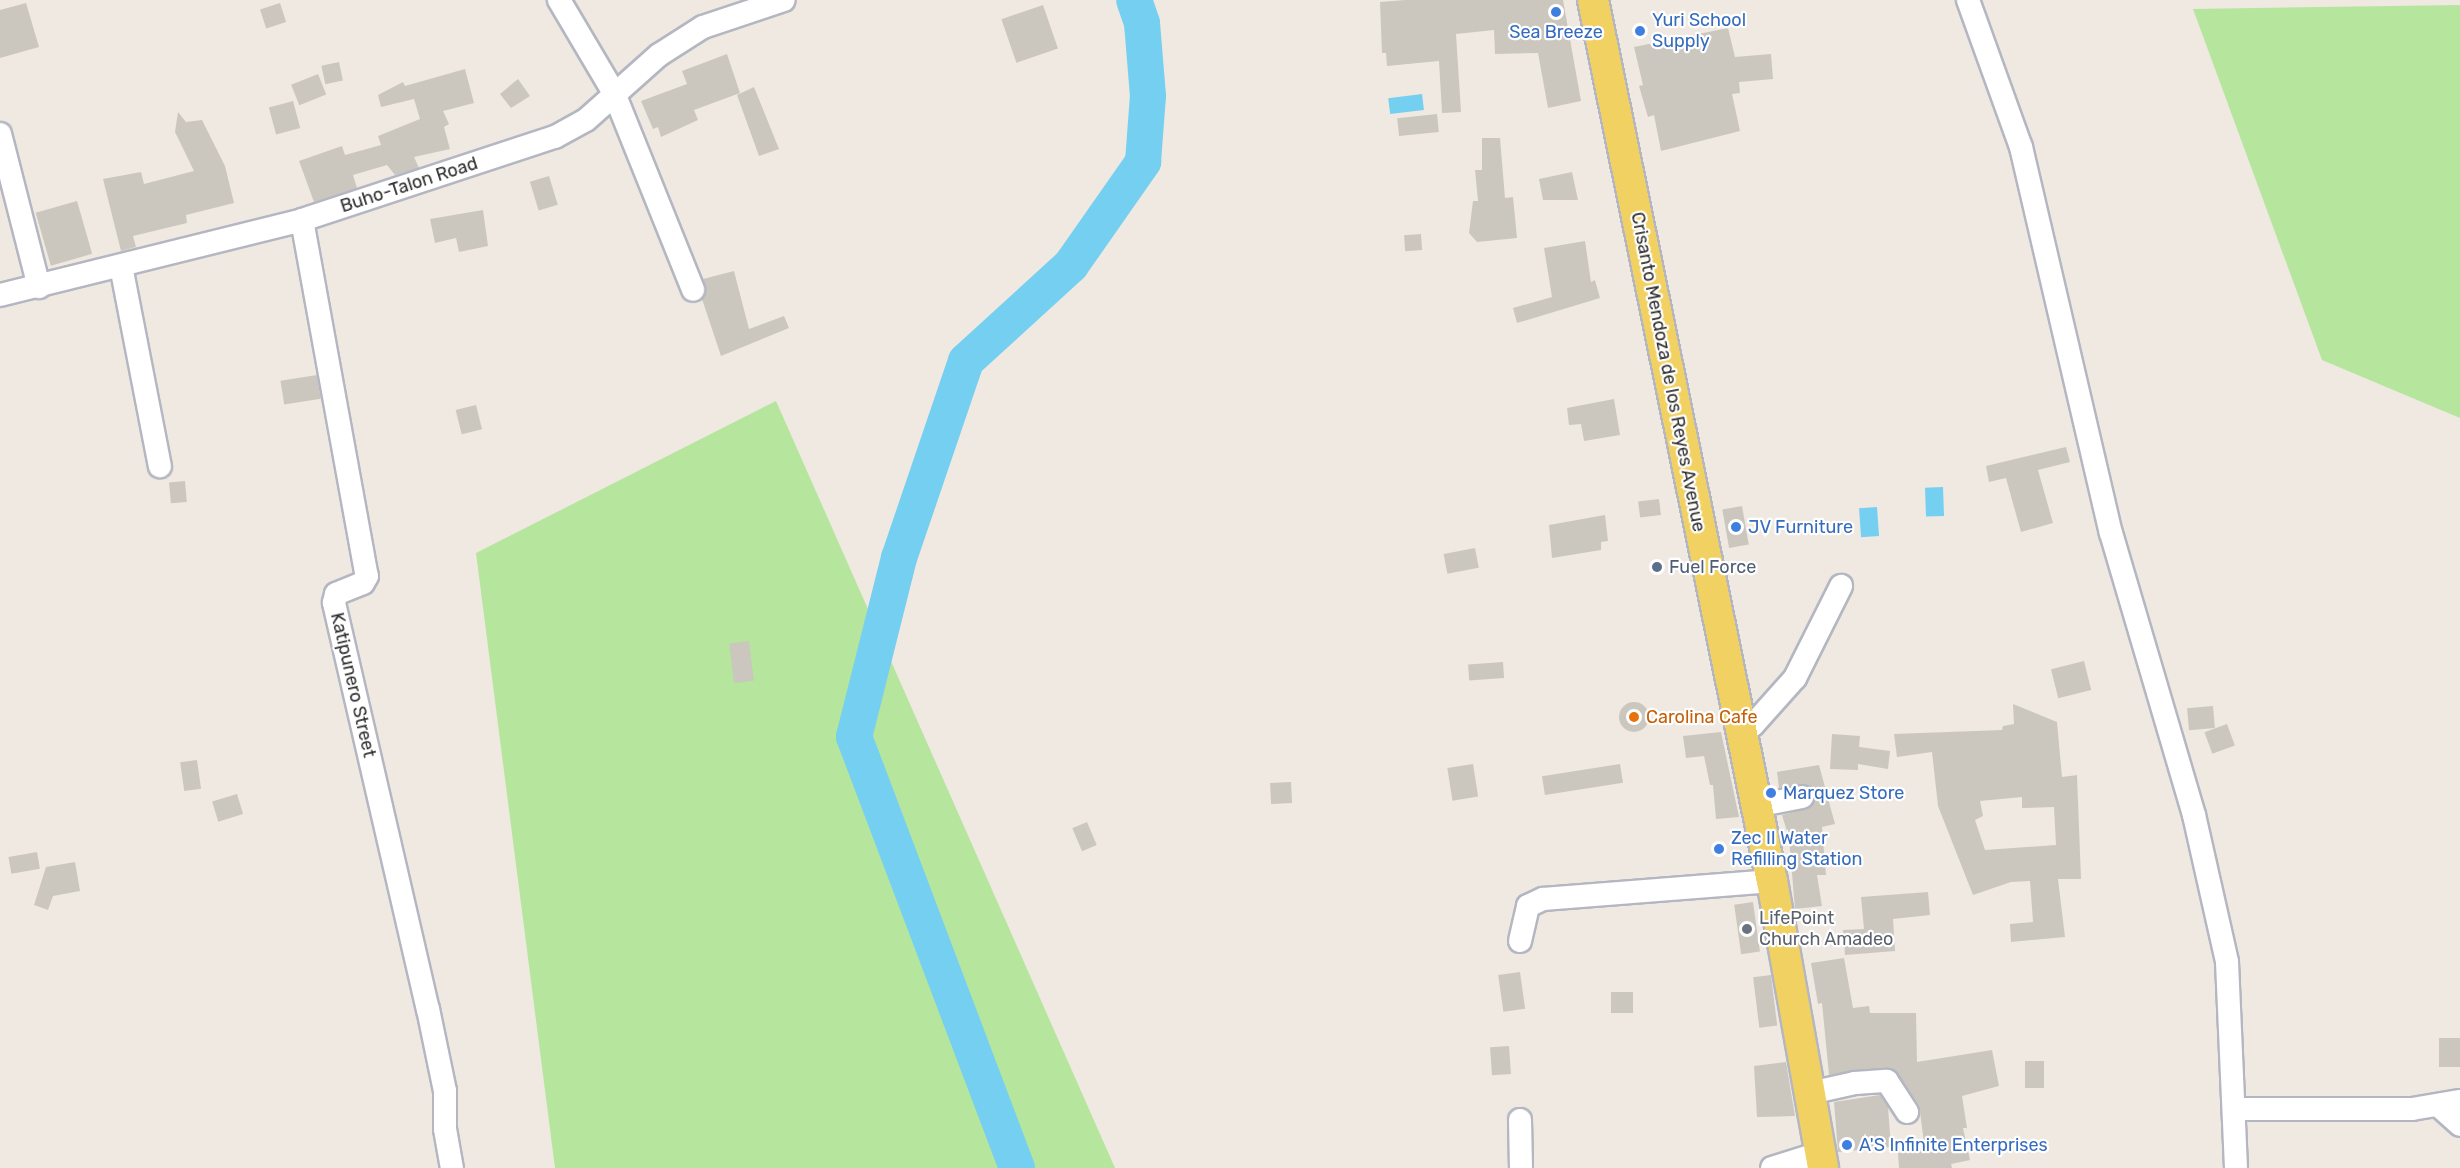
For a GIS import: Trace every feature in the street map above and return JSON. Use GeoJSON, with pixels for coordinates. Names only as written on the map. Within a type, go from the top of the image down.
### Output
{"type":"FeatureCollection","features":[{"type":"Feature","properties":{"kind":"main road","name":"Crisanto Mendoza de los Reyes Avenue"},"geometry":{"type":"LineString","coordinates":[[1593,0],[1740,733],[1772,881],[1821,1160]]}},
{"type":"Feature","properties":{"kind":"street"},"geometry":{"type":"LineString","coordinates":[[559,0],[614,93],[693,290]]}},
{"type":"Feature","properties":{"kind":"street","name":"Buho-Talon Road"},"geometry":{"type":"LineString","coordinates":[[0,295],[302,219],[555,137],[586,120],[659,55],[703,27],[784,0]]}},
{"type":"Feature","properties":{"kind":"street"},"geometry":{"type":"LineString","coordinates":[[1968,0],[2021,147],[2111,533],[2194,815],[2227,962],[2236,1168]]}},
{"type":"Feature","properties":{"kind":"street"},"geometry":{"type":"LineString","coordinates":[[0,134],[39,287]]}},
{"type":"Feature","properties":{"kind":"street","name":"Katipunero Street"},"geometry":{"type":"LineString","coordinates":[[302,219],[367,576],[363,583],[336,594],[334,603],[428,1009],[445,1092],[447,1144],[452,1168]]}},
{"type":"Feature","properties":{"kind":"street"},"geometry":{"type":"LineString","coordinates":[[121,266],[160,466]]}},
{"type":"Feature","properties":{"kind":"street"},"geometry":{"type":"LineString","coordinates":[[1740,733],[1759,719],[1796,678],[1841,586]]}},
{"type":"Feature","properties":{"kind":"street"},"geometry":{"type":"LineString","coordinates":[[1756,806],[1802,797]]}},
{"type":"Feature","properties":{"kind":"street"},"geometry":{"type":"LineString","coordinates":[[1520,940],[1528,906],[1543,899],[1772,881]]}},
{"type":"Feature","properties":{"kind":"street"},"geometry":{"type":"LineString","coordinates":[[1810,1093],[1855,1083],[1887,1081],[1907,1112]]}},
{"type":"Feature","properties":{"kind":"street"},"geometry":{"type":"LineString","coordinates":[[2235,1109],[2412,1109],[2449,1103],[2460,1125]]}},
{"type":"Feature","properties":{"kind":"street"},"geometry":{"type":"LineString","coordinates":[[1520,1120],[1521,1168]]}},
{"type":"Feature","properties":{"kind":"street"},"geometry":{"type":"LineString","coordinates":[[1772,1168],[1821,1160]]}},
{"type":"Feature","properties":{"kind":"green space"},"geometry":{"type":"Polygon","coordinates":[[[2460,5],[2460,418],[2322,360],[2193,9],[2460,5]]]}},
{"type":"Feature","properties":{"kind":"green space"},"geometry":{"type":"Polygon","coordinates":[[[776,401],[1115,1168],[555,1168],[476,553],[776,401]]]}},
{"type":"Feature","properties":{"kind":"water"},"geometry":{"type":"Polygon","coordinates":[[[1422,94],[1424,110],[1390,114],[1388,98],[1422,94]]]}},
{"type":"Feature","properties":{"kind":"water"},"geometry":{"type":"Polygon","coordinates":[[[1943,487],[1944,516],[1926,517],[1925,488],[1943,487]]]}},
{"type":"Feature","properties":{"kind":"water"},"geometry":{"type":"Polygon","coordinates":[[[1877,507],[1879,536],[1861,537],[1859,508],[1877,507]]]}},
{"type":"Feature","properties":{"kind":"building"},"geometry":{"type":"Polygon","coordinates":[[[1563,0],[1581,101],[1548,108],[1538,53],[1495,54],[1494,30],[1456,34],[1461,112],[1442,113],[1439,61],[1387,66],[1386,53],[1382,53],[1380,2],[1563,0]]]}},
{"type":"Feature","properties":{"kind":"building"},"geometry":{"type":"Polygon","coordinates":[[[26,3],[39,47],[0,58],[0,10],[26,3]]]}},
{"type":"Feature","properties":{"kind":"building"},"geometry":{"type":"Polygon","coordinates":[[[280,3],[286,22],[266,29],[260,9],[280,3]]]}},
{"type":"Feature","properties":{"kind":"building"},"geometry":{"type":"Polygon","coordinates":[[[1043,5],[1058,48],[1016,63],[1001,19],[1043,5]]]}},
{"type":"Feature","properties":{"kind":"building"},"geometry":{"type":"Polygon","coordinates":[[[1728,28],[1735,57],[1771,54],[1773,79],[1739,82],[1740,93],[1732,94],[1740,131],[1661,151],[1654,115],[1648,117],[1639,86],[1643,85],[1634,47],[1728,28]]]}},
{"type":"Feature","properties":{"kind":"building"},"geometry":{"type":"Polygon","coordinates":[[[727,54],[740,93],[694,110],[698,120],[661,137],[658,127],[653,129],[641,101],[687,84],[682,71],[727,54]]]}},
{"type":"Feature","properties":{"kind":"building"},"geometry":{"type":"Polygon","coordinates":[[[339,62],[343,81],[325,84],[321,66],[339,62]]]}},
{"type":"Feature","properties":{"kind":"building"},"geometry":{"type":"Polygon","coordinates":[[[465,69],[474,103],[443,111],[449,124],[444,127],[450,149],[414,157],[419,168],[395,175],[387,165],[353,175],[357,188],[314,202],[299,161],[342,146],[345,155],[381,145],[378,136],[420,119],[414,99],[381,107],[378,95],[403,82],[405,86],[465,69]]]}},
{"type":"Feature","properties":{"kind":"building"},"geometry":{"type":"Polygon","coordinates":[[[318,74],[326,94],[299,105],[291,85],[318,74]]]}},
{"type":"Feature","properties":{"kind":"building"},"geometry":{"type":"Polygon","coordinates":[[[518,79],[530,96],[511,108],[500,94],[518,79]]]}},
{"type":"Feature","properties":{"kind":"building"},"geometry":{"type":"Polygon","coordinates":[[[754,87],[779,149],[759,156],[737,95],[754,87]]]}},
{"type":"Feature","properties":{"kind":"building"},"geometry":{"type":"Polygon","coordinates":[[[293,101],[300,128],[276,135],[269,107],[293,101]]]}},
{"type":"Feature","properties":{"kind":"building"},"geometry":{"type":"Polygon","coordinates":[[[178,112],[186,122],[202,120],[225,166],[234,203],[186,215],[187,223],[133,236],[136,247],[121,251],[103,179],[141,172],[144,184],[194,171],[175,132],[178,112]]]}},
{"type":"Feature","properties":{"kind":"building"},"geometry":{"type":"Polygon","coordinates":[[[1437,114],[1439,132],[1399,136],[1397,118],[1437,114]]]}},
{"type":"Feature","properties":{"kind":"building"},"geometry":{"type":"Polygon","coordinates":[[[1482,138],[1500,138],[1505,198],[1513,197],[1517,238],[1477,242],[1469,233],[1473,201],[1478,201],[1475,170],[1482,170],[1482,138]]]}},
{"type":"Feature","properties":{"kind":"building"},"geometry":{"type":"Polygon","coordinates":[[[1572,172],[1578,200],[1543,200],[1539,179],[1572,172]]]}},
{"type":"Feature","properties":{"kind":"building"},"geometry":{"type":"Polygon","coordinates":[[[549,176],[558,205],[539,211],[530,182],[549,176]]]}},
{"type":"Feature","properties":{"kind":"building"},"geometry":{"type":"Polygon","coordinates":[[[77,201],[92,254],[51,266],[36,213],[77,201]]]}},
{"type":"Feature","properties":{"kind":"building"},"geometry":{"type":"Polygon","coordinates":[[[483,210],[488,246],[459,252],[456,238],[435,243],[430,219],[483,210]]]}},
{"type":"Feature","properties":{"kind":"building"},"geometry":{"type":"Polygon","coordinates":[[[1421,234],[1422,250],[1405,251],[1404,235],[1421,234]]]}},
{"type":"Feature","properties":{"kind":"building"},"geometry":{"type":"Polygon","coordinates":[[[1585,241],[1591,282],[1595,280],[1600,298],[1517,323],[1513,308],[1552,297],[1544,248],[1585,241]]]}},
{"type":"Feature","properties":{"kind":"building"},"geometry":{"type":"Polygon","coordinates":[[[734,271],[749,329],[784,316],[789,328],[721,356],[702,299],[706,291],[703,279],[734,271]]]}},
{"type":"Feature","properties":{"kind":"building"},"geometry":{"type":"Polygon","coordinates":[[[317,375],[321,399],[284,404],[280,381],[317,375]]]}},
{"type":"Feature","properties":{"kind":"building"},"geometry":{"type":"Polygon","coordinates":[[[1614,399],[1620,435],[1584,441],[1581,424],[1569,425],[1567,408],[1614,399]]]}},
{"type":"Feature","properties":{"kind":"building"},"geometry":{"type":"Polygon","coordinates":[[[476,405],[482,429],[462,434],[456,410],[476,405]]]}},
{"type":"Feature","properties":{"kind":"building"},"geometry":{"type":"Polygon","coordinates":[[[2066,447],[2070,462],[2038,470],[2053,523],[2021,532],[2006,478],[1989,482],[1986,466],[2066,447]]]}},
{"type":"Feature","properties":{"kind":"building"},"geometry":{"type":"Polygon","coordinates":[[[185,481],[187,502],[171,503],[169,482],[185,481]]]}},
{"type":"Feature","properties":{"kind":"building"},"geometry":{"type":"Polygon","coordinates":[[[1659,499],[1661,515],[1640,517],[1638,502],[1659,499]]]}},
{"type":"Feature","properties":{"kind":"building","name":"JV Furniture"},"geometry":{"type":"Polygon","coordinates":[[[1742,506],[1749,544],[1729,548],[1722,509],[1742,506]]]}},
{"type":"Feature","properties":{"kind":"building"},"geometry":{"type":"Polygon","coordinates":[[[1605,515],[1608,541],[1601,542],[1601,550],[1552,558],[1549,525],[1605,515]]]}},
{"type":"Feature","properties":{"kind":"building"},"geometry":{"type":"Polygon","coordinates":[[[1475,548],[1479,568],[1447,574],[1444,554],[1475,548]]]}},
{"type":"Feature","properties":{"kind":"building"},"geometry":{"type":"Polygon","coordinates":[[[749,641],[754,681],[734,683],[729,643],[749,641]]]}},
{"type":"Feature","properties":{"kind":"building"},"geometry":{"type":"Polygon","coordinates":[[[2084,661],[2091,690],[2058,698],[2051,669],[2084,661]]]}},
{"type":"Feature","properties":{"kind":"building"},"geometry":{"type":"Polygon","coordinates":[[[1503,662],[1504,678],[1469,680],[1468,664],[1503,662]]]}},
{"type":"Feature","properties":{"kind":"building","name":"Carolina Cafe"},"geometry":{"type":"Polygon","coordinates":[[[1634,702],[1645,706],[1649,717],[1645,728],[1634,732],[1623,728],[1619,717],[1623,706],[1634,702]]]}},
{"type":"Feature","properties":{"kind":"building"},"geometry":{"type":"Polygon","coordinates":[[[2013,704],[2057,722],[2062,777],[2077,775],[2081,879],[2058,879],[2065,937],[2011,942],[2010,924],[2033,922],[2030,881],[2011,882],[1973,895],[1938,806],[1932,752],[1897,757],[1894,734],[2002,730],[2003,726],[2014,724],[2013,704]],[[2022,797],[1980,801],[1983,816],[1975,820],[1985,850],[2056,845],[2054,807],[2022,808],[2022,797]]]}},
{"type":"Feature","properties":{"kind":"building"},"geometry":{"type":"Polygon","coordinates":[[[2213,706],[2215,728],[2189,730],[2187,708],[2213,706]]]}},
{"type":"Feature","properties":{"kind":"building"},"geometry":{"type":"Polygon","coordinates":[[[2227,724],[2235,746],[2212,754],[2204,732],[2227,724]]]}},
{"type":"Feature","properties":{"kind":"building"},"geometry":{"type":"Polygon","coordinates":[[[1721,732],[1739,817],[1716,819],[1713,785],[1710,785],[1704,756],[1686,758],[1683,736],[1721,732]]]}},
{"type":"Feature","properties":{"kind":"building"},"geometry":{"type":"Polygon","coordinates":[[[1832,734],[1860,736],[1859,747],[1890,751],[1888,769],[1858,764],[1858,770],[1830,769],[1832,734]]]}},
{"type":"Feature","properties":{"kind":"building"},"geometry":{"type":"Polygon","coordinates":[[[197,760],[201,789],[184,791],[180,762],[197,760]]]}},
{"type":"Feature","properties":{"kind":"building"},"geometry":{"type":"Polygon","coordinates":[[[1473,764],[1478,797],[1452,801],[1447,768],[1473,764]]]}},
{"type":"Feature","properties":{"kind":"building"},"geometry":{"type":"Polygon","coordinates":[[[1620,764],[1623,783],[1545,795],[1542,776],[1620,764]]]}},
{"type":"Feature","properties":{"kind":"building"},"geometry":{"type":"Polygon","coordinates":[[[1819,765],[1835,824],[1822,827],[1826,875],[1817,875],[1822,906],[1795,909],[1789,838],[1782,815],[1810,808],[1815,795],[1806,784],[1779,788],[1777,772],[1819,765]]]}},
{"type":"Feature","properties":{"kind":"building"},"geometry":{"type":"Polygon","coordinates":[[[1291,782],[1292,803],[1271,804],[1270,783],[1291,782]]]}},
{"type":"Feature","properties":{"kind":"building"},"geometry":{"type":"Polygon","coordinates":[[[237,794],[243,814],[218,822],[212,802],[237,794]]]}},
{"type":"Feature","properties":{"kind":"building"},"geometry":{"type":"Polygon","coordinates":[[[1087,822],[1097,845],[1082,851],[1072,828],[1087,822]]]}},
{"type":"Feature","properties":{"kind":"building"},"geometry":{"type":"Polygon","coordinates":[[[37,852],[40,869],[11,874],[8,857],[37,852]]]}},
{"type":"Feature","properties":{"kind":"building"},"geometry":{"type":"Polygon","coordinates":[[[75,862],[80,891],[53,896],[48,910],[34,905],[46,867],[75,862]]]}},
{"type":"Feature","properties":{"kind":"building"},"geometry":{"type":"Polygon","coordinates":[[[1928,892],[1930,915],[1893,919],[1895,951],[1845,955],[1843,930],[1864,929],[1861,897],[1928,892]]]}},
{"type":"Feature","properties":{"kind":"building","name":"LifePoint Church Amadeo"},"geometry":{"type":"Polygon","coordinates":[[[1753,902],[1760,952],[1741,954],[1734,905],[1753,902]]]}},
{"type":"Feature","properties":{"kind":"building"},"geometry":{"type":"Polygon","coordinates":[[[1844,958],[1853,1008],[1869,1006],[1870,1013],[1916,1013],[1917,1062],[1992,1050],[1999,1086],[1962,1096],[1967,1128],[1963,1128],[1970,1160],[1951,1164],[1952,1168],[1899,1168],[1898,1153],[1925,1150],[1919,1105],[1898,1074],[1886,1068],[1829,1075],[1822,1003],[1818,1004],[1811,963],[1844,958]]]}},
{"type":"Feature","properties":{"kind":"building"},"geometry":{"type":"Polygon","coordinates":[[[1520,972],[1525,1009],[1503,1012],[1498,975],[1520,972]]]}},
{"type":"Feature","properties":{"kind":"building"},"geometry":{"type":"Polygon","coordinates":[[[1771,975],[1777,1026],[1759,1028],[1753,977],[1771,975]]]}},
{"type":"Feature","properties":{"kind":"building"},"geometry":{"type":"Polygon","coordinates":[[[1611,992],[1633,992],[1633,1013],[1611,1013],[1611,992]]]}},
{"type":"Feature","properties":{"kind":"building"},"geometry":{"type":"Polygon","coordinates":[[[2439,1038],[2460,1038],[2460,1067],[2439,1067],[2439,1038]]]}},
{"type":"Feature","properties":{"kind":"building"},"geometry":{"type":"Polygon","coordinates":[[[1509,1046],[1511,1074],[1492,1075],[1490,1047],[1509,1046]]]}},
{"type":"Feature","properties":{"kind":"building"},"geometry":{"type":"Polygon","coordinates":[[[2025,1061],[2044,1061],[2044,1088],[2025,1088],[2025,1061]]]}},
{"type":"Feature","properties":{"kind":"building"},"geometry":{"type":"Polygon","coordinates":[[[1786,1062],[1795,1116],[1757,1117],[1754,1066],[1786,1062]]]}},
{"type":"Feature","properties":{"kind":"building"},"geometry":{"type":"Polygon","coordinates":[[[1880,1095],[1888,1107],[1891,1147],[1838,1152],[1834,1102],[1880,1095]]]}},
{"type":"Feature","properties":{"kind":"waterway"},"geometry":{"type":"LineString","coordinates":[[1017,1168],[854,737],[899,558],[966,361],[1071,265],[1143,162],[1148,96],[1142,23],[1134,0]]}},
{"type":"Feature","properties":{"kind":"place","name":"Sea Breeze"},"geometry":{"type":"Point","coordinates":[1556,12]}},
{"type":"Feature","properties":{"kind":"place","name":"Yuri School Supply"},"geometry":{"type":"Point","coordinates":[1640,31]}},
{"type":"Feature","properties":{"kind":"place","name":"JV Furniture"},"geometry":{"type":"Point","coordinates":[1736,527]}},
{"type":"Feature","properties":{"kind":"place","name":"Fuel Force"},"geometry":{"type":"Point","coordinates":[1657,567]}},
{"type":"Feature","properties":{"kind":"place","name":"Carolina Cafe"},"geometry":{"type":"Point","coordinates":[1634,717]}},
{"type":"Feature","properties":{"kind":"place","name":"Marquez Store"},"geometry":{"type":"Point","coordinates":[1771,793]}},
{"type":"Feature","properties":{"kind":"place","name":"Zec II Water Refilling Station"},"geometry":{"type":"Point","coordinates":[1719,849]}},
{"type":"Feature","properties":{"kind":"place","name":"LifePoint Church Amadeo"},"geometry":{"type":"Point","coordinates":[1747,929]}},
{"type":"Feature","properties":{"kind":"place","name":"A'S Infinite Enterprises"},"geometry":{"type":"Point","coordinates":[1847,1145]}}]}
